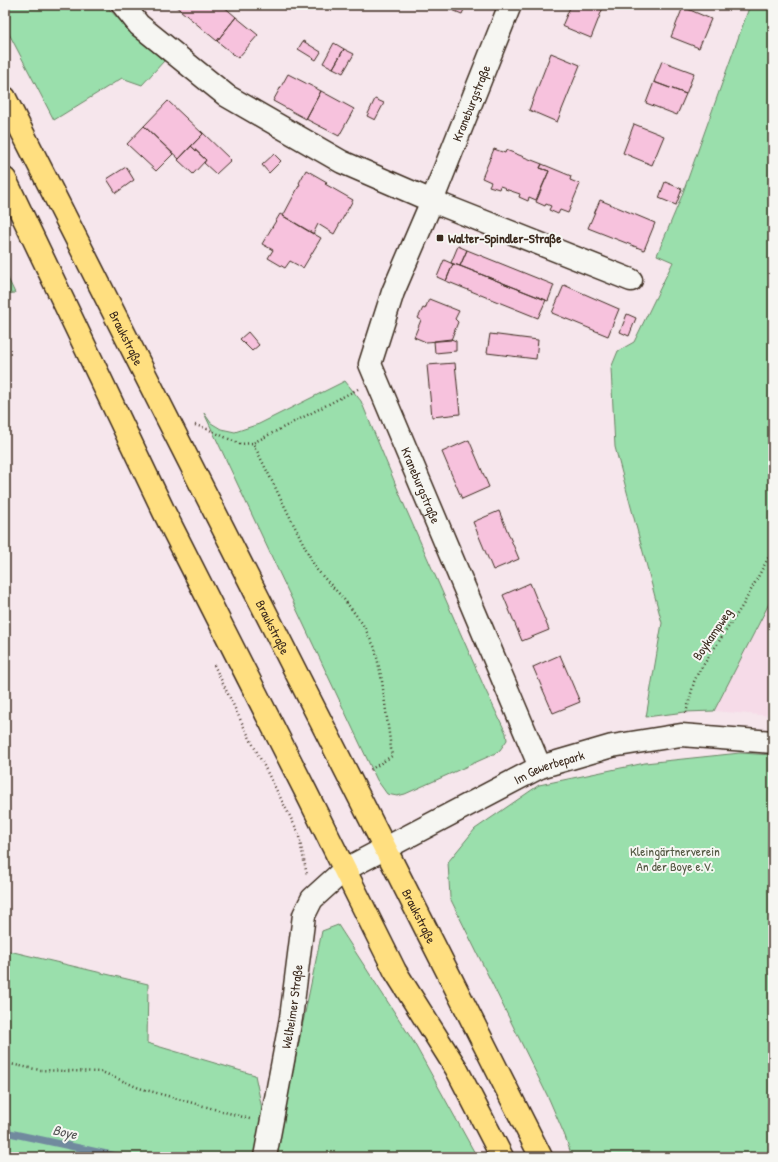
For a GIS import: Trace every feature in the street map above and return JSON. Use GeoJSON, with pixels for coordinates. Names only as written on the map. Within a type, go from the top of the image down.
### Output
{"type":"FeatureCollection","features":[{"type":"Feature","properties":{"kind":"main road","name":"Braukstraße"},"geometry":{"type":"LineString","coordinates":[[5,98],[386,848],[541,1157]]}},
{"type":"Feature","properties":{"kind":"main road"},"geometry":{"type":"LineString","coordinates":[[5,179],[164,512],[395,971],[456,1068],[502,1157]]}},
{"type":"Feature","properties":{"kind":"street"},"geometry":{"type":"LineString","coordinates":[[123,5],[140,25],[227,96],[342,162],[432,201],[631,280]]}},
{"type":"Feature","properties":{"kind":"street","name":"Kraneburgstraße"},"geometry":{"type":"LineString","coordinates":[[510,5],[432,201],[393,292],[370,364],[540,767]]}},
{"type":"Feature","properties":{"kind":"street","name":"Im Gewerbepark"},"geometry":{"type":"LineString","coordinates":[[344,870],[540,767],[612,746],[681,735],[773,742]]}},
{"type":"Feature","properties":{"kind":"street","name":"Welheimer Straße"},"geometry":{"type":"LineString","coordinates":[[265,1157],[291,1018],[304,915],[312,899],[344,870]]}},
{"type":"Feature","properties":{"kind":"path"},"geometry":{"type":"LineString","coordinates":[[167,418],[205,428],[240,444],[253,443],[376,380]]}},
{"type":"Feature","properties":{"kind":"path"},"geometry":{"type":"LineString","coordinates":[[253,443],[316,569],[343,598],[362,623],[375,648],[382,681],[392,756],[373,769],[351,780]]}},
{"type":"Feature","properties":{"kind":"path","name":"Boykampweg"},"geometry":{"type":"LineString","coordinates":[[681,735],[698,673],[743,605],[760,576],[773,549]]}},
{"type":"Feature","properties":{"kind":"path"},"geometry":{"type":"LineString","coordinates":[[287,811],[310,800]]}},
{"type":"Feature","properties":{"kind":"path"},"geometry":{"type":"LineString","coordinates":[[5,1063],[40,1070],[102,1072],[139,1088],[271,1126]]}},
{"type":"Feature","properties":{"kind":"shaded area"},"geometry":{"type":"Polygon","coordinates":[[[773,596],[773,716],[714,711],[773,596]]]}},
{"type":"Feature","properties":{"kind":"green space"},"geometry":{"type":"Polygon","coordinates":[[[5,5],[105,5],[132,33],[164,61],[142,85],[122,78],[54,120],[5,26],[5,5]]]}},
{"type":"Feature","properties":{"kind":"green space"},"geometry":{"type":"Polygon","coordinates":[[[750,5],[773,5],[773,596],[714,711],[685,712],[646,717],[662,623],[615,447],[611,368],[618,351],[634,342],[673,262],[657,255],[681,198],[750,5]]]}},
{"type":"Feature","properties":{"kind":"green space"},"geometry":{"type":"Polygon","coordinates":[[[5,272],[15,293],[5,294],[5,272]]]}},
{"type":"Feature","properties":{"kind":"green space"},"geometry":{"type":"Polygon","coordinates":[[[345,381],[361,401],[405,507],[485,689],[506,733],[507,740],[500,750],[492,755],[405,794],[397,796],[387,794],[377,780],[204,413],[211,423],[221,429],[235,432],[259,424],[345,381]]]}},
{"type":"Feature","properties":{"kind":"green space","name":"Kleingärtnerverein An der Boye e.V."},"geometry":{"type":"Polygon","coordinates":[[[740,753],[773,755],[773,1157],[572,1157],[565,1136],[549,1099],[450,898],[448,862],[475,829],[539,785],[645,763],[740,753]]]}},
{"type":"Feature","properties":{"kind":"green space"},"geometry":{"type":"Polygon","coordinates":[[[338,925],[413,1041],[477,1157],[275,1157],[322,931],[338,925]]]}},
{"type":"Feature","properties":{"kind":"green space"},"geometry":{"type":"Polygon","coordinates":[[[5,950],[148,984],[147,1043],[255,1075],[272,1157],[5,1157],[5,950]]]}},
{"type":"Feature","properties":{"kind":"building"},"geometry":{"type":"Polygon","coordinates":[[[174,5],[222,5],[236,17],[217,41],[174,5]]]}},
{"type":"Feature","properties":{"kind":"building"},"geometry":{"type":"Polygon","coordinates":[[[440,5],[466,5],[462,14],[440,5]]]}},
{"type":"Feature","properties":{"kind":"building"},"geometry":{"type":"Polygon","coordinates":[[[571,5],[604,5],[591,38],[562,26],[571,5]]]}},
{"type":"Feature","properties":{"kind":"building"},"geometry":{"type":"Polygon","coordinates":[[[683,7],[711,19],[699,48],[671,37],[683,7]]]}},
{"type":"Feature","properties":{"kind":"building"},"geometry":{"type":"Polygon","coordinates":[[[236,17],[258,35],[238,58],[217,41],[236,17]]]}},
{"type":"Feature","properties":{"kind":"building"},"geometry":{"type":"Polygon","coordinates":[[[303,41],[321,52],[316,60],[298,49],[303,41]]]}},
{"type":"Feature","properties":{"kind":"building"},"geometry":{"type":"Polygon","coordinates":[[[334,43],[344,49],[333,68],[323,63],[334,43]]]}},
{"type":"Feature","properties":{"kind":"building"},"geometry":{"type":"Polygon","coordinates":[[[344,49],[354,54],[343,73],[333,68],[344,49]]]}},
{"type":"Feature","properties":{"kind":"building"},"geometry":{"type":"Polygon","coordinates":[[[551,53],[580,65],[557,122],[529,110],[551,53]]]}},
{"type":"Feature","properties":{"kind":"building"},"geometry":{"type":"Polygon","coordinates":[[[662,61],[694,73],[686,94],[654,82],[662,61]]]}},
{"type":"Feature","properties":{"kind":"building"},"geometry":{"type":"Polygon","coordinates":[[[288,74],[321,91],[306,119],[273,101],[288,74]]]}},
{"type":"Feature","properties":{"kind":"building"},"geometry":{"type":"Polygon","coordinates":[[[654,82],[686,94],[677,115],[646,103],[654,82]]]}},
{"type":"Feature","properties":{"kind":"building"},"geometry":{"type":"Polygon","coordinates":[[[321,91],[354,109],[339,136],[306,119],[321,91]]]}},
{"type":"Feature","properties":{"kind":"building"},"geometry":{"type":"Polygon","coordinates":[[[375,99],[384,103],[375,120],[367,116],[375,99]]]}},
{"type":"Feature","properties":{"kind":"building"},"geometry":{"type":"Polygon","coordinates":[[[168,101],[203,134],[179,159],[144,126],[168,101]]]}},
{"type":"Feature","properties":{"kind":"building"},"geometry":{"type":"Polygon","coordinates":[[[634,124],[664,136],[652,165],[623,153],[634,124]]]}},
{"type":"Feature","properties":{"kind":"building"},"geometry":{"type":"Polygon","coordinates":[[[144,126],[173,154],[156,171],[127,144],[144,126]]]}},
{"type":"Feature","properties":{"kind":"building"},"geometry":{"type":"Polygon","coordinates":[[[201,131],[231,160],[216,174],[204,163],[206,160],[191,146],[203,134],[201,131]]]}},
{"type":"Feature","properties":{"kind":"building"},"geometry":{"type":"Polygon","coordinates":[[[191,146],[206,160],[193,174],[178,160],[191,146]]]}},
{"type":"Feature","properties":{"kind":"building"},"geometry":{"type":"Polygon","coordinates":[[[494,149],[505,153],[506,150],[542,164],[540,168],[549,171],[536,200],[529,197],[528,201],[519,197],[520,194],[505,189],[506,188],[500,186],[499,189],[489,186],[491,182],[482,178],[494,149]]]}},
{"type":"Feature","properties":{"kind":"building"},"geometry":{"type":"Polygon","coordinates":[[[274,154],[281,161],[269,173],[262,165],[274,154]]]}},
{"type":"Feature","properties":{"kind":"building"},"geometry":{"type":"Polygon","coordinates":[[[542,164],[571,176],[570,180],[580,184],[568,213],[560,210],[558,214],[549,210],[551,206],[546,204],[545,206],[536,202],[549,171],[540,168],[542,164]]]}},
{"type":"Feature","properties":{"kind":"building"},"geometry":{"type":"Polygon","coordinates":[[[126,167],[134,180],[116,193],[107,179],[126,167]]]}},
{"type":"Feature","properties":{"kind":"building"},"geometry":{"type":"Polygon","coordinates":[[[306,170],[327,182],[325,184],[353,200],[334,234],[318,224],[313,234],[283,216],[306,170]]]}},
{"type":"Feature","properties":{"kind":"building"},"geometry":{"type":"Polygon","coordinates":[[[665,182],[682,189],[676,205],[659,198],[665,182]]]}},
{"type":"Feature","properties":{"kind":"building"},"geometry":{"type":"Polygon","coordinates":[[[600,200],[655,223],[644,250],[588,228],[600,200]]]}},
{"type":"Feature","properties":{"kind":"building"},"geometry":{"type":"Polygon","coordinates":[[[280,214],[321,238],[303,268],[290,261],[285,268],[268,258],[273,250],[262,244],[280,214]]]}},
{"type":"Feature","properties":{"kind":"building"},"geometry":{"type":"Polygon","coordinates":[[[458,246],[467,250],[460,266],[451,263],[458,246]]]}},
{"type":"Feature","properties":{"kind":"building"},"geometry":{"type":"Polygon","coordinates":[[[467,250],[554,285],[548,301],[460,266],[467,250]]]}},
{"type":"Feature","properties":{"kind":"building"},"geometry":{"type":"Polygon","coordinates":[[[444,260],[453,264],[446,281],[437,277],[444,260]]]}},
{"type":"Feature","properties":{"kind":"building"},"geometry":{"type":"Polygon","coordinates":[[[453,264],[546,300],[538,318],[446,281],[453,264]]]}},
{"type":"Feature","properties":{"kind":"building"},"geometry":{"type":"Polygon","coordinates":[[[564,285],[619,309],[608,336],[552,313],[564,285]]]}},
{"type":"Feature","properties":{"kind":"building"},"geometry":{"type":"Polygon","coordinates":[[[429,299],[459,311],[455,319],[458,322],[451,340],[426,342],[414,337],[421,320],[418,318],[423,308],[425,309],[429,299]]]}},
{"type":"Feature","properties":{"kind":"building"},"geometry":{"type":"Polygon","coordinates":[[[627,314],[636,318],[629,336],[620,332],[627,314]]]}},
{"type":"Feature","properties":{"kind":"building"},"geometry":{"type":"Polygon","coordinates":[[[248,332],[259,345],[252,351],[240,339],[248,332]]]}},
{"type":"Feature","properties":{"kind":"building"},"geometry":{"type":"Polygon","coordinates":[[[490,334],[538,340],[536,359],[487,353],[490,334]]]}},
{"type":"Feature","properties":{"kind":"building"},"geometry":{"type":"Polygon","coordinates":[[[451,339],[456,341],[456,351],[435,353],[434,341],[451,339]]]}},
{"type":"Feature","properties":{"kind":"building"},"geometry":{"type":"Polygon","coordinates":[[[455,363],[460,414],[432,417],[427,365],[455,363]]]}},
{"type":"Feature","properties":{"kind":"building"},"geometry":{"type":"Polygon","coordinates":[[[469,440],[489,487],[462,499],[442,452],[469,440]]]}},
{"type":"Feature","properties":{"kind":"building"},"geometry":{"type":"Polygon","coordinates":[[[499,511],[519,559],[493,570],[473,522],[499,511]]]}},
{"type":"Feature","properties":{"kind":"building"},"geometry":{"type":"Polygon","coordinates":[[[530,583],[549,630],[522,641],[503,595],[530,583]]]}},
{"type":"Feature","properties":{"kind":"building"},"geometry":{"type":"Polygon","coordinates":[[[560,655],[580,702],[553,713],[533,667],[560,655]]]}},
{"type":"Feature","properties":{"kind":"waterway","name":"Boye"},"geometry":{"type":"LineString","coordinates":[[5,1132],[121,1157]]}},
{"type":"Feature","properties":{"kind":"place","name":"Walter-Spindler-Straße"},"geometry":{"type":"Point","coordinates":[440,238]}}]}
